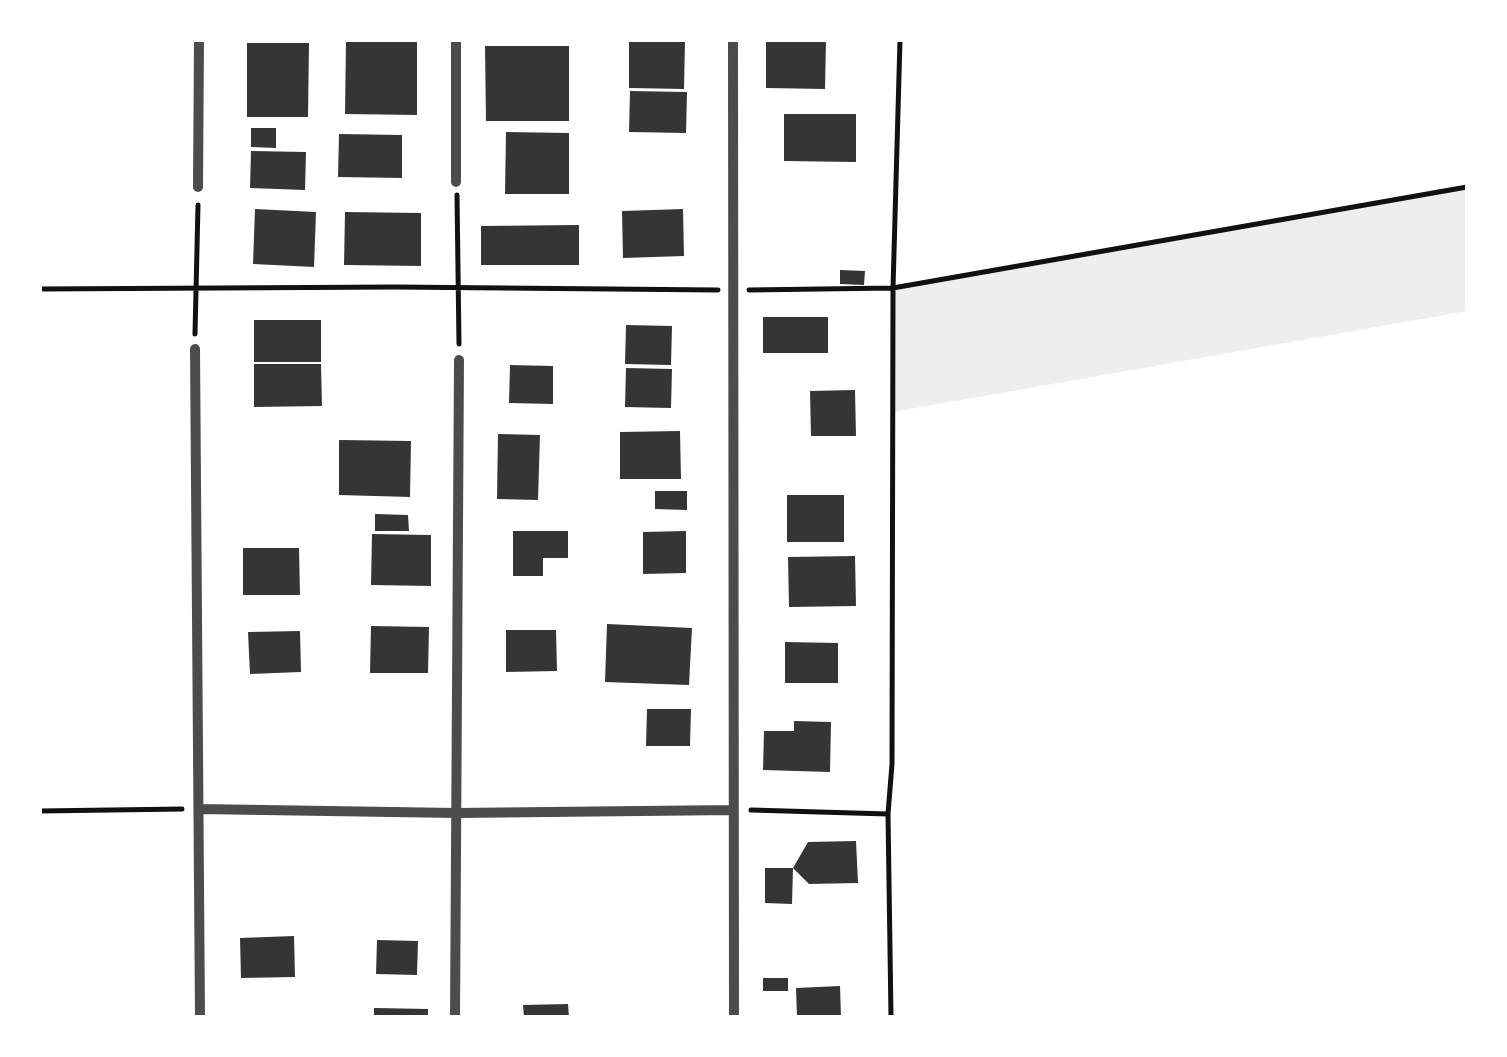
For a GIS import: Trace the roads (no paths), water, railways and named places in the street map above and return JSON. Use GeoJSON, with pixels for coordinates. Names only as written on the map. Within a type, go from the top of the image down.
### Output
{"type":"FeatureCollection","features":[{"type":"Feature","properties":{"kind":"street"},"geometry":{"type":"LineString","coordinates":[[198,187],[199,40]]}},
{"type":"Feature","properties":{"kind":"street"},"geometry":{"type":"LineString","coordinates":[[456,40],[456,182]]}},
{"type":"Feature","properties":{"kind":"street"},"geometry":{"type":"LineString","coordinates":[[734,40],[734,1017]]}},
{"type":"Feature","properties":{"kind":"street"},"geometry":{"type":"LineString","coordinates":[[195,349],[200,1017]]}},
{"type":"Feature","properties":{"kind":"street"},"geometry":{"type":"LineString","coordinates":[[455,1017],[458,360]]}},
{"type":"Feature","properties":{"kind":"street"},"geometry":{"type":"LineString","coordinates":[[199,809],[456,814],[733,810]]}}]}
